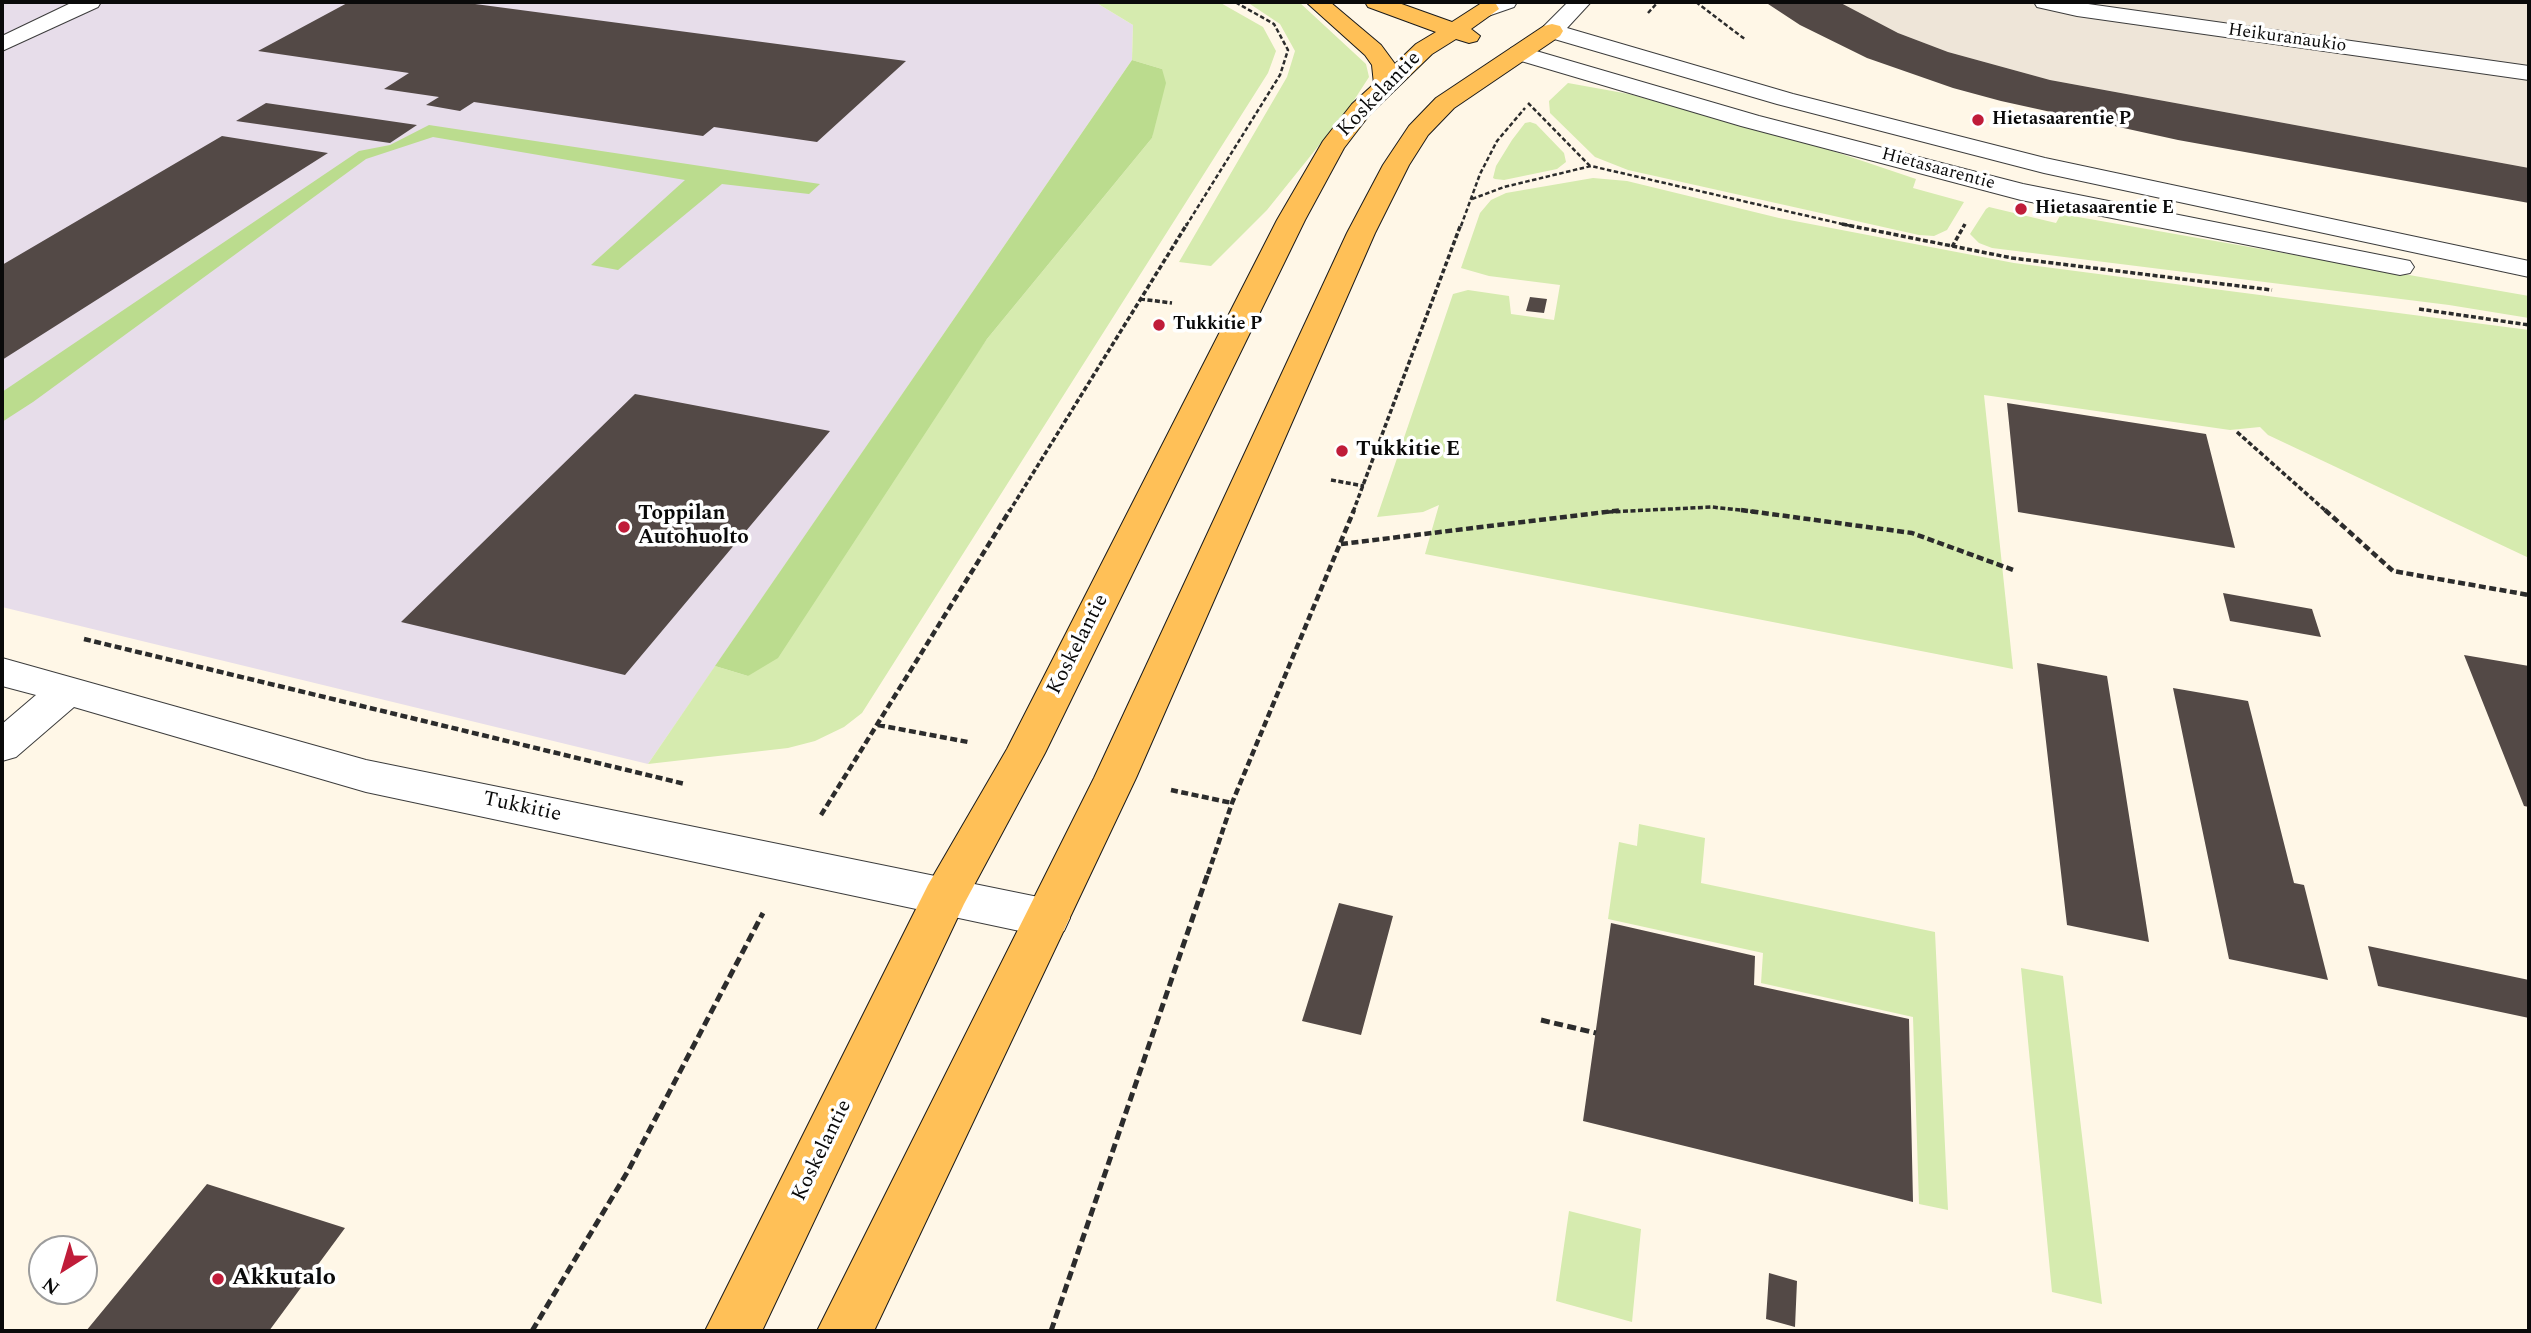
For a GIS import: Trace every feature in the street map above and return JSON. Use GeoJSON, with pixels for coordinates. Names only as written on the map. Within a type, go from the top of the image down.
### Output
{"type":"FeatureCollection","features":[{"type":"Feature","properties":{"kind":"main road"},"geometry":{"type":"LineString","coordinates":[[1318,2],[1373,50],[1384,65],[1385,85]]}},
{"type":"Feature","properties":{"kind":"main road"},"geometry":{"type":"LineString","coordinates":[[1376,2],[1452,30],[1500,24],[1552,31]]}},
{"type":"Feature","properties":{"kind":"main road","name":"Koskelantie"},"geometry":{"type":"LineString","coordinates":[[845,1331],[1115,778],[1361,233],[1396,164],[1418,131],[1445,103],[1500,24]]}},
{"type":"Feature","properties":{"kind":"main road","name":"Koskelantie"},"geometry":{"type":"LineString","coordinates":[[733,1331],[772,1256],[944,898],[1025,753],[1291,220],[1332,146],[1361,109],[1385,85],[1424,49],[1452,30],[1500,24],[1552,31]]}},
{"type":"Feature","properties":{"kind":"street"},"geometry":{"type":"LineString","coordinates":[[2,44],[90,2]]}},
{"type":"Feature","properties":{"kind":"street"},"geometry":{"type":"LineString","coordinates":[[1552,31],[1580,2]]}},
{"type":"Feature","properties":{"kind":"street","name":"Heikuranaukio"},"geometry":{"type":"LineString","coordinates":[[2045,2],[2077,9],[2529,73]]}},
{"type":"Feature","properties":{"kind":"street","name":"Hietasaarentie"},"geometry":{"type":"LineString","coordinates":[[1500,24],[1578,72],[1750,121],[2021,192],[2283,246],[2529,288]]}},
{"type":"Feature","properties":{"kind":"street","name":"Hietasaarentie"},"geometry":{"type":"LineString","coordinates":[[1552,31],[1785,99],[2044,165],[2529,269]]}},
{"type":"Feature","properties":{"kind":"street","name":"Tukkitie"},"geometry":{"type":"LineString","coordinates":[[2,673],[366,776],[790,862],[944,898],[1048,918]]}},
{"type":"Feature","properties":{"kind":"street"},"geometry":{"type":"LineString","coordinates":[[2,746],[68,690]]}},
{"type":"Feature","properties":{"kind":"path"},"geometry":{"type":"LineString","coordinates":[[532,1331],[628,1171],[790,862],[973,573],[1280,75],[1288,50],[1274,24],[1235,2]]}},
{"type":"Feature","properties":{"kind":"path"},"geometry":{"type":"LineString","coordinates":[[1608,48],[1658,2]]}},
{"type":"Feature","properties":{"kind":"path"},"geometry":{"type":"LineString","coordinates":[[1696,2],[1752,44]]}},
{"type":"Feature","properties":{"kind":"path"},"geometry":{"type":"LineString","coordinates":[[1051,1331],[1232,803],[1364,486],[1472,199],[1497,141],[1528,103],[1578,72]]}},
{"type":"Feature","properties":{"kind":"path"},"geometry":{"type":"LineString","coordinates":[[1528,103],[1591,166]]}},
{"type":"Feature","properties":{"kind":"path"},"geometry":{"type":"LineString","coordinates":[[1472,199],[1504,187],[1591,166],[1782,212],[2012,258],[2276,291]]}},
{"type":"Feature","properties":{"kind":"path"},"geometry":{"type":"LineString","coordinates":[[1140,299],[1172,303]]}},
{"type":"Feature","properties":{"kind":"path"},"geometry":{"type":"LineString","coordinates":[[2412,308],[2529,325]]}},
{"type":"Feature","properties":{"kind":"path"},"geometry":{"type":"LineString","coordinates":[[2238,432],[2393,571],[2529,595]]}},
{"type":"Feature","properties":{"kind":"path"},"geometry":{"type":"LineString","coordinates":[[1331,480],[1364,486]]}},
{"type":"Feature","properties":{"kind":"path"},"geometry":{"type":"LineString","coordinates":[[1340,544],[1632,509],[1712,507],[1912,533],[2016,571]]}},
{"type":"Feature","properties":{"kind":"path"},"geometry":{"type":"LineString","coordinates":[[79,638],[686,784]]}},
{"type":"Feature","properties":{"kind":"path"},"geometry":{"type":"LineString","coordinates":[[1541,1020],[1596,1033]]}},
{"type":"Feature","properties":{"kind":"shaded area"},"geometry":{"type":"Polygon","coordinates":[[[2,2],[1095,2],[1133,25],[1132,60],[648,764],[2,607],[2,2]]]}},
{"type":"Feature","properties":{"kind":"shaded area"},"geometry":{"type":"Polygon","coordinates":[[[1839,2],[2529,2],[2529,168],[2050,80],[1948,52],[1898,33],[1839,2]]]}},
{"type":"Feature","properties":{"kind":"green space"},"geometry":{"type":"Polygon","coordinates":[[[1095,2],[1219,2],[1263,27],[1276,51],[1268,73],[862,713],[844,727],[815,741],[788,748],[648,764],[715,666],[748,676],[987,339],[1152,138],[1162,69],[1132,60],[1133,25],[1095,2]]]}},
{"type":"Feature","properties":{"kind":"green space"},"geometry":{"type":"Polygon","coordinates":[[[1247,2],[1299,2],[1366,64],[1369,77],[1349,108],[1267,210],[1211,266],[1179,262],[1287,77],[1295,51],[1280,24],[1247,2]]]}},
{"type":"Feature","properties":{"kind":"green space"},"geometry":{"type":"Polygon","coordinates":[[[1132,60],[1162,69],[1166,83],[1152,138],[987,339],[778,658],[748,676],[715,666],[1132,60]]]}},
{"type":"Feature","properties":{"kind":"green space"},"geometry":{"type":"Polygon","coordinates":[[[1568,83],[1629,94],[1821,147],[1916,179],[1913,188],[1964,202],[1947,230],[1934,236],[1919,235],[1628,170],[1595,157],[1550,113],[1549,101],[1568,83]]]}},
{"type":"Feature","properties":{"kind":"green space"},"geometry":{"type":"Polygon","coordinates":[[[1525,123],[1536,124],[1564,153],[1566,162],[1557,169],[1504,180],[1493,178],[1496,166],[1512,140],[1525,123]]]}},
{"type":"Feature","properties":{"kind":"green space"},"geometry":{"type":"Polygon","coordinates":[[[429,125],[820,184],[809,194],[722,184],[618,270],[591,265],[685,180],[433,137],[366,159],[2,422],[2,392],[359,151],[390,145],[429,125]]]}},
{"type":"Feature","properties":{"kind":"green space"},"geometry":{"type":"Polygon","coordinates":[[[1593,178],[1627,181],[1779,218],[2014,263],[2529,330],[2529,558],[2268,435],[2260,427],[2230,430],[1984,395],[2013,669],[1425,554],[1439,505],[1423,512],[1377,517],[1453,294],[1468,290],[1509,296],[1511,314],[1554,320],[1560,285],[1489,276],[1461,268],[1480,213],[1491,200],[1506,193],[1593,178]]]}},
{"type":"Feature","properties":{"kind":"green space"},"geometry":{"type":"Polygon","coordinates":[[[1989,207],[2056,223],[2061,214],[2529,296],[2529,318],[2449,305],[1992,248],[1979,243],[1970,234],[1989,207]]]}},
{"type":"Feature","properties":{"kind":"green space"},"geometry":{"type":"Polygon","coordinates":[[[1639,824],[1705,838],[1701,883],[1935,932],[1948,1210],[1919,1204],[1913,1017],[1761,983],[1763,953],[1608,919],[1619,842],[1637,846],[1639,824]]]}},
{"type":"Feature","properties":{"kind":"green space"},"geometry":{"type":"Polygon","coordinates":[[[2021,968],[2063,976],[2102,1304],[2052,1292],[2021,968]]]}},
{"type":"Feature","properties":{"kind":"green space"},"geometry":{"type":"Polygon","coordinates":[[[1569,1211],[1641,1229],[1632,1322],[1556,1301],[1569,1211]]]}},
{"type":"Feature","properties":{"kind":"building"},"geometry":{"type":"Polygon","coordinates":[[[349,2],[460,2],[906,61],[817,142],[714,127],[703,136],[474,102],[460,111],[426,105],[439,97],[384,89],[409,73],[258,51],[349,2]]]}},
{"type":"Feature","properties":{"kind":"building"},"geometry":{"type":"Polygon","coordinates":[[[1765,2],[1839,2],[1898,33],[1948,52],[2050,80],[2529,168],[2529,203],[2178,140],[2001,101],[1953,88],[1867,58],[1800,25],[1765,2]]]}},
{"type":"Feature","properties":{"kind":"building"},"geometry":{"type":"Polygon","coordinates":[[[266,103],[417,125],[390,143],[236,121],[266,103]]]}},
{"type":"Feature","properties":{"kind":"building"},"geometry":{"type":"Polygon","coordinates":[[[222,136],[328,153],[2,360],[2,265],[222,136]]]}},
{"type":"Feature","properties":{"kind":"building"},"geometry":{"type":"Polygon","coordinates":[[[1530,297],[1547,299],[1544,313],[1526,311],[1530,297]]]}},
{"type":"Feature","properties":{"kind":"building","name":"Toppilan Autohuolto"},"geometry":{"type":"Polygon","coordinates":[[[635,394],[830,431],[625,675],[401,622],[635,394]]]}},
{"type":"Feature","properties":{"kind":"building"},"geometry":{"type":"Polygon","coordinates":[[[2007,403],[2206,434],[2235,548],[2018,512],[2007,403]]]}},
{"type":"Feature","properties":{"kind":"building"},"geometry":{"type":"Polygon","coordinates":[[[2223,593],[2312,609],[2321,637],[2230,621],[2223,593]]]}},
{"type":"Feature","properties":{"kind":"building"},"geometry":{"type":"Polygon","coordinates":[[[2464,655],[2529,666],[2529,807],[2524,806],[2464,655]]]}},
{"type":"Feature","properties":{"kind":"building"},"geometry":{"type":"Polygon","coordinates":[[[2037,663],[2107,676],[2149,942],[2067,925],[2037,663]]]}},
{"type":"Feature","properties":{"kind":"building"},"geometry":{"type":"Polygon","coordinates":[[[2173,688],[2248,701],[2294,883],[2304,885],[2328,980],[2229,959],[2173,688]]]}},
{"type":"Feature","properties":{"kind":"building"},"geometry":{"type":"Polygon","coordinates":[[[1339,903],[1393,916],[1361,1035],[1302,1021],[1339,903]]]}},
{"type":"Feature","properties":{"kind":"building"},"geometry":{"type":"Polygon","coordinates":[[[1611,923],[1755,956],[1754,985],[1909,1019],[1913,1202],[1583,1121],[1611,923]]]}},
{"type":"Feature","properties":{"kind":"building"},"geometry":{"type":"Polygon","coordinates":[[[2368,946],[2529,980],[2529,1018],[2378,986],[2368,946]]]}},
{"type":"Feature","properties":{"kind":"building","name":"Akkutalo"},"geometry":{"type":"Polygon","coordinates":[[[207,1184],[345,1228],[269,1331],[86,1331],[207,1184]]]}},
{"type":"Feature","properties":{"kind":"building"},"geometry":{"type":"Polygon","coordinates":[[[1769,1273],[1797,1281],[1795,1327],[1766,1319],[1769,1273]]]}},
{"type":"Feature","properties":{"kind":"place","name":"Hietasaarentie P"},"geometry":{"type":"Point","coordinates":[1978,120]}},
{"type":"Feature","properties":{"kind":"place","name":"Hietasaarentie E"},"geometry":{"type":"Point","coordinates":[2021,209]}},
{"type":"Feature","properties":{"kind":"place","name":"Tukkitie P"},"geometry":{"type":"Point","coordinates":[1159,325]}},
{"type":"Feature","properties":{"kind":"place","name":"Tukkitie E"},"geometry":{"type":"Point","coordinates":[1342,451]}},
{"type":"Feature","properties":{"kind":"place","name":"Toppilan Autohuolto"},"geometry":{"type":"Point","coordinates":[624,527]}},
{"type":"Feature","properties":{"kind":"place","name":"Akkutalo"},"geometry":{"type":"Point","coordinates":[218,1279]}}]}
